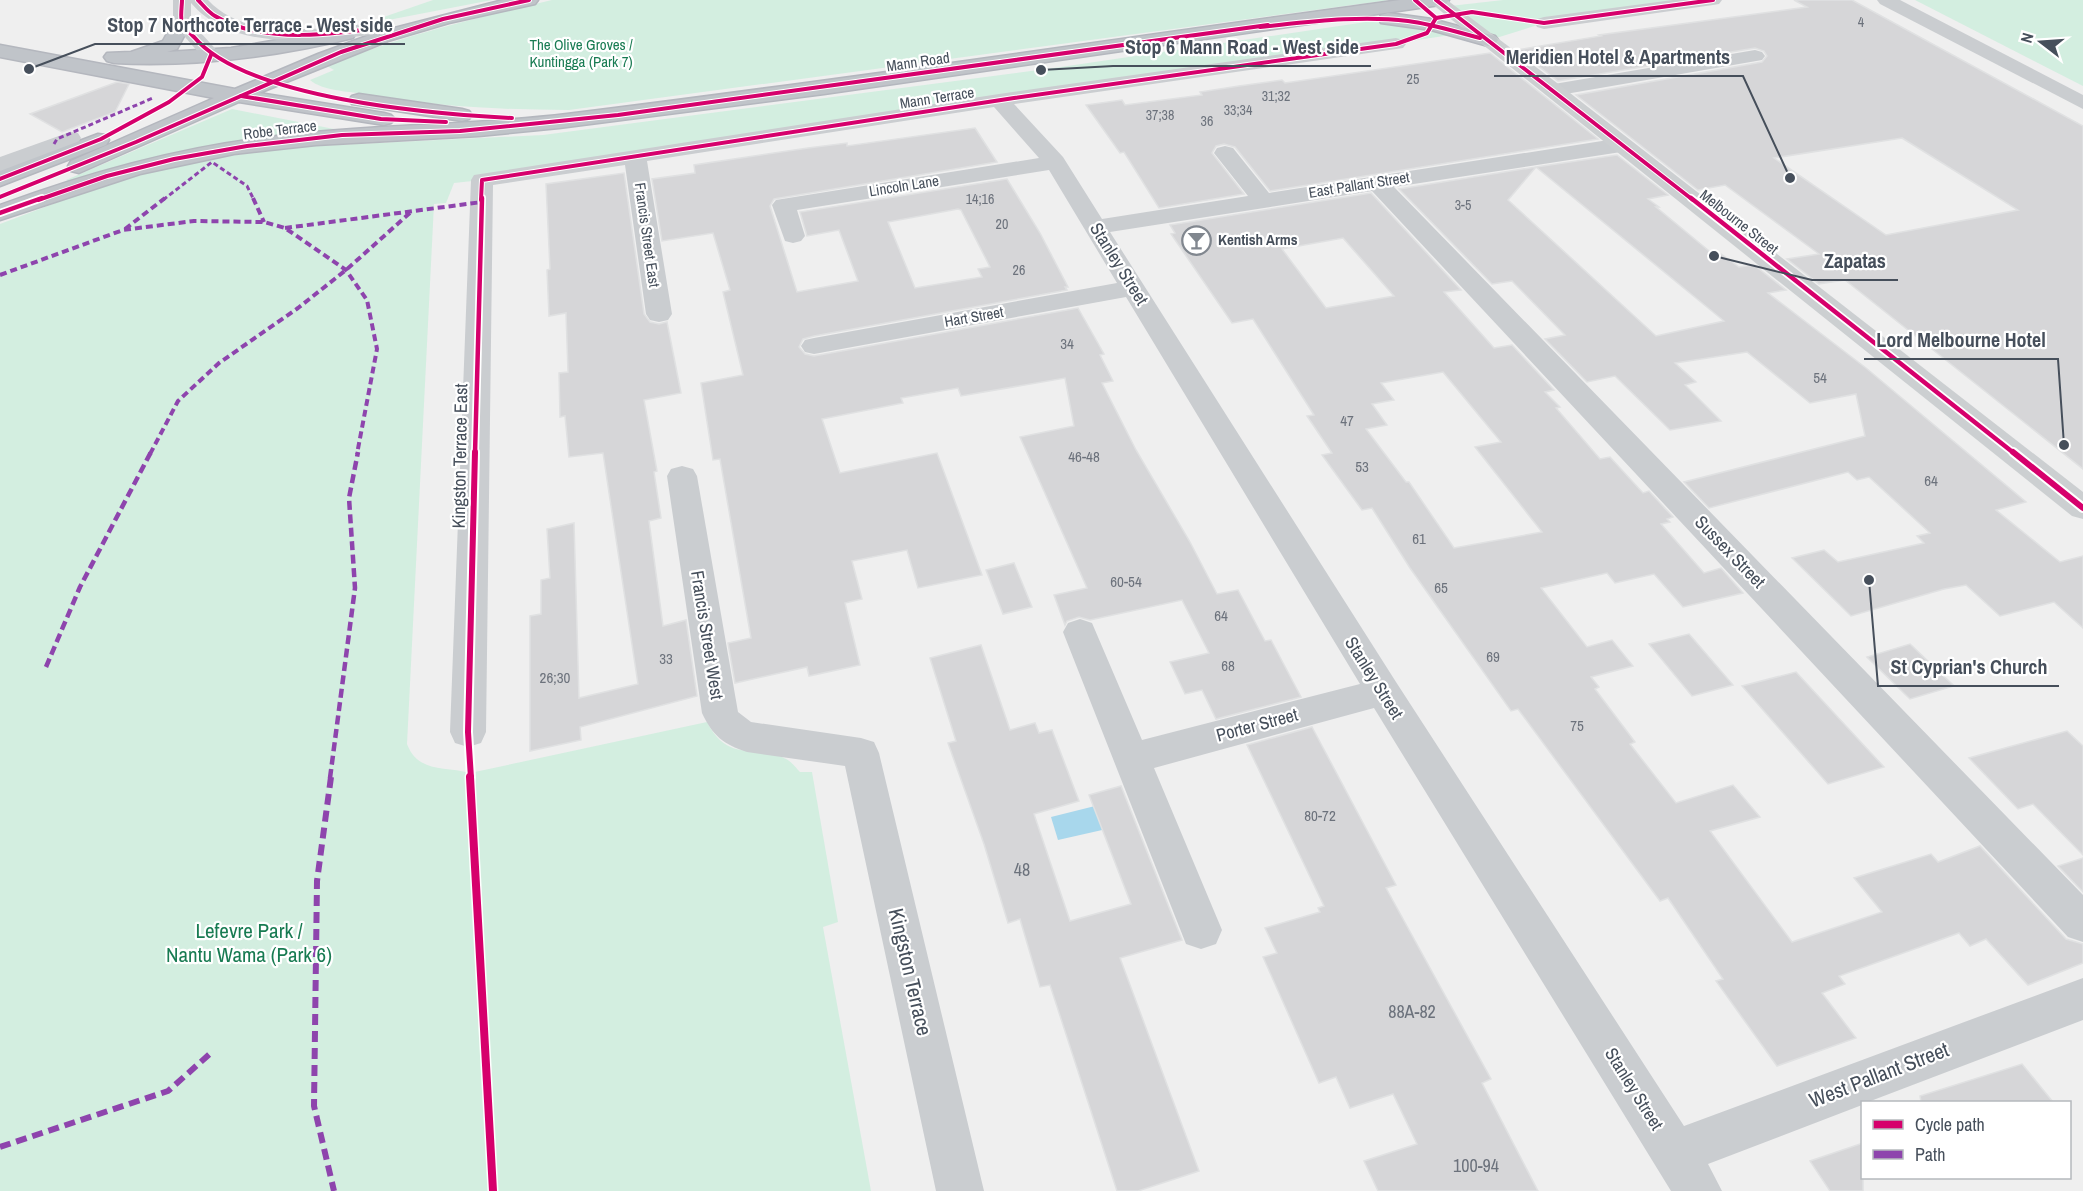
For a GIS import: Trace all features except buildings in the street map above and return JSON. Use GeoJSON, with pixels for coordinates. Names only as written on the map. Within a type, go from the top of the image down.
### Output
{"type":"FeatureCollection","features":[{"type":"Feature","properties":{"kind":"highway"},"geometry":{"type":"LineString","coordinates":[[0,40],[126,58],[211,55],[291,44],[529,0]]}},
{"type":"Feature","properties":{"kind":"highway","name":"Mann Road"},"geometry":{"type":"LineString","coordinates":[[572,119],[1437,0]]}},
{"type":"Feature","properties":{"kind":"highway"},"geometry":{"type":"LineString","coordinates":[[0,197],[136,142],[364,43],[475,11]]}},
{"type":"Feature","properties":{"kind":"highway"},"geometry":{"type":"LineString","coordinates":[[1245,28],[1368,18],[1432,25],[1488,40]]}},
{"type":"Feature","properties":{"kind":"highway"},"geometry":{"type":"LineString","coordinates":[[126,58],[155,52],[170,45],[182,23]]}},
{"type":"Feature","properties":{"kind":"highway"},"geometry":{"type":"LineString","coordinates":[[0,51],[190,88],[393,120],[454,122],[572,119]]}},
{"type":"Feature","properties":{"kind":"highway"},"geometry":{"type":"LineString","coordinates":[[211,55],[272,81],[326,95],[429,111],[489,117],[572,119]]}},
{"type":"Feature","properties":{"kind":"highway"},"geometry":{"type":"LineString","coordinates":[[0,179],[116,131],[169,102],[190,88],[205,72],[211,55]]}},
{"type":"Feature","properties":{"kind":"highway","name":"Robe Terrace"},"geometry":{"type":"LineString","coordinates":[[0,213],[107,176],[174,159],[247,146],[342,135],[460,131],[572,119]]}},
{"type":"Feature","properties":{"kind":"main road","name":"Melbourne Street"},"geometry":{"type":"LineString","coordinates":[[1437,0],[2083,508]]}},
{"type":"Feature","properties":{"kind":"street"},"geometry":{"type":"LineString","coordinates":[[182,0],[182,23],[211,55]]}},
{"type":"Feature","properties":{"kind":"street"},"geometry":{"type":"LineString","coordinates":[[198,0],[208,13],[220,21],[252,30],[306,34],[373,29]]}},
{"type":"Feature","properties":{"kind":"street"},"geometry":{"type":"LineString","coordinates":[[1544,23],[1713,0]]}},
{"type":"Feature","properties":{"kind":"street"},"geometry":{"type":"LineString","coordinates":[[1886,0],[2083,103]]}},
{"type":"Feature","properties":{"kind":"street","name":"Mann Terrace"},"geometry":{"type":"LineString","coordinates":[[482,180],[1046,93],[1396,44]]}},
{"type":"Feature","properties":{"kind":"street"},"geometry":{"type":"LineString","coordinates":[[1554,90],[1755,56]]}},
{"type":"Feature","properties":{"kind":"street","name":"Stanley Street"},"geometry":{"type":"LineString","coordinates":[[1046,93],[1051,136],[1096,227],[1383,692],[1698,1191]]}},
{"type":"Feature","properties":{"kind":"street","name":"Stanley Street"},"geometry":{"type":"LineString","coordinates":[[999,100],[1051,136]]}},
{"type":"Feature","properties":{"kind":"street","name":"Lincoln Lane"},"geometry":{"type":"LineString","coordinates":[[793,236],[784,205],[1051,136]]}},
{"type":"Feature","properties":{"kind":"street"},"geometry":{"type":"LineString","coordinates":[[0,165],[70,138]]}},
{"type":"Feature","properties":{"kind":"street","name":"East Pallant Street"},"geometry":{"type":"LineString","coordinates":[[1096,227],[1622,145]]}},
{"type":"Feature","properties":{"kind":"street"},"geometry":{"type":"LineString","coordinates":[[1225,153],[1263,200]]}},
{"type":"Feature","properties":{"kind":"street","name":"Francis Street East"},"geometry":{"type":"LineString","coordinates":[[635,157],[658,314]]}},
{"type":"Feature","properties":{"kind":"street","name":"Kingston Terrace East"},"geometry":{"type":"LineString","coordinates":[[468,732],[482,180]]}},
{"type":"Feature","properties":{"kind":"street","name":"Sussex Street"},"geometry":{"type":"LineString","coordinates":[[1376,182],[2083,923]]}},
{"type":"Feature","properties":{"kind":"street","name":"Hart Street"},"geometry":{"type":"LineString","coordinates":[[814,346],[1134,288]]}},
{"type":"Feature","properties":{"kind":"street","name":"Francis Street West"},"geometry":{"type":"LineString","coordinates":[[682,476],[718,707],[730,730],[747,737],[861,753]]}},
{"type":"Feature","properties":{"kind":"street"},"geometry":{"type":"LineString","coordinates":[[1080,632],[1130,759],[1202,930]]}},
{"type":"Feature","properties":{"kind":"street","name":"Porter Street"},"geometry":{"type":"LineString","coordinates":[[1130,759],[1383,692]]}},
{"type":"Feature","properties":{"kind":"street","name":"Kingston Terrace"},"geometry":{"type":"LineString","coordinates":[[861,753],[960,1191]]}},
{"type":"Feature","properties":{"kind":"street","name":"West Pallant Street"},"geometry":{"type":"LineString","coordinates":[[1675,1153],[2083,999]]}},
{"type":"Feature","properties":{"kind":"green space"},"geometry":{"type":"Polygon","coordinates":[[[433,0],[492,0],[378,22],[375,20],[433,0]]]}},
{"type":"Feature","properties":{"kind":"green space","name":"The Olive Groves / Kuntingga (Park 7)"},"geometry":{"type":"Polygon","coordinates":[[[552,0],[1390,0],[569,110],[491,108],[414,102],[335,90],[315,84],[310,80],[334,70],[327,66],[354,55],[466,21],[552,0]]]}},
{"type":"Feature","properties":{"kind":"green space"},"geometry":{"type":"Polygon","coordinates":[[[1503,0],[1686,0],[1544,23],[1493,39],[1450,6],[1503,0]]]}},
{"type":"Feature","properties":{"kind":"green space"},"geometry":{"type":"Polygon","coordinates":[[[1915,0],[2083,0],[2083,86],[1915,0]]]}},
{"type":"Feature","properties":{"kind":"green space","name":"Lefevre Park / Nantu Wama (Park 6)"},"geometry":{"type":"Polygon","coordinates":[[[1366,22],[1396,23],[1464,33],[454,183],[446,203],[434,204],[407,744],[418,760],[425,764],[470,773],[707,722],[724,744],[743,750],[775,754],[788,760],[800,772],[812,772],[838,922],[823,927],[871,1191],[0,1191],[0,224],[82,193],[154,171],[229,156],[295,147],[543,135],[1061,67],[1366,22]]]}},
{"type":"Feature","properties":{"kind":"green space"},"geometry":{"type":"Polygon","coordinates":[[[232,109],[334,129],[213,145],[169,154],[70,182],[66,180],[232,109]]]}},
{"type":"Feature","properties":{"kind":"water"},"geometry":{"type":"Polygon","coordinates":[[[1103,804],[1111,828],[1058,840],[1051,817],[1103,804]]]}},
{"type":"Feature","properties":{"kind":"marked path"},"geometry":{"type":"LineString","coordinates":[[54,144],[57,139],[153,98]]}},
{"type":"Feature","properties":{"kind":"marked path"},"geometry":{"type":"LineString","coordinates":[[125,229],[212,162],[247,186],[264,222]]}},
{"type":"Feature","properties":{"kind":"marked path"},"geometry":{"type":"LineString","coordinates":[[285,228],[482,202]]}},
{"type":"Feature","properties":{"kind":"marked path"},"geometry":{"type":"LineString","coordinates":[[46,667],[80,587],[178,401],[219,363],[298,308],[346,270],[412,211]]}},
{"type":"Feature","properties":{"kind":"marked path"},"geometry":{"type":"LineString","coordinates":[[0,275],[123,230],[194,221],[264,222],[285,228],[346,270],[367,300],[377,349],[349,498],[355,588],[317,881],[314,1106],[334,1191]]}},
{"type":"Feature","properties":{"kind":"marked path"},"geometry":{"type":"LineString","coordinates":[[0,1147],[168,1091],[212,1052]]}},
{"type":"Feature","properties":{"kind":"cycle path"},"geometry":{"type":"LineString","coordinates":[[182,0],[182,23],[205,49],[232,65],[269,80],[308,91],[366,102],[457,114],[512,118]]}},
{"type":"Feature","properties":{"kind":"cycle path"},"geometry":{"type":"LineString","coordinates":[[198,0],[213,15],[234,25],[259,31],[317,34],[392,26]]}},
{"type":"Feature","properties":{"kind":"cycle path"},"geometry":{"type":"LineString","coordinates":[[0,197],[136,142],[341,52],[443,19],[529,0]]}},
{"type":"Feature","properties":{"kind":"cycle path"},"geometry":{"type":"LineString","coordinates":[[1415,0],[1436,18],[1472,12],[1544,23],[1713,0]]}},
{"type":"Feature","properties":{"kind":"cycle path"},"geometry":{"type":"LineString","coordinates":[[1436,0],[1554,90],[2083,508]]}},
{"type":"Feature","properties":{"kind":"cycle path"},"geometry":{"type":"LineString","coordinates":[[493,1191],[468,732],[482,180],[1014,98],[1396,44],[1427,33],[1436,18]]}},
{"type":"Feature","properties":{"kind":"cycle path"},"geometry":{"type":"LineString","coordinates":[[1260,27],[1330,20],[1382,19],[1440,27],[1480,38]]}},
{"type":"Feature","properties":{"kind":"cycle path"},"geometry":{"type":"LineString","coordinates":[[0,213],[107,176],[174,159],[247,146],[342,135],[460,131],[618,115],[1268,25]]}},
{"type":"Feature","properties":{"kind":"cycle path"},"geometry":{"type":"LineString","coordinates":[[0,179],[101,139],[169,102],[202,77],[211,55]]}},
{"type":"Feature","properties":{"kind":"cycle path"},"geometry":{"type":"LineString","coordinates":[[241,96],[381,119],[446,122]]}},
{"type":"Feature","properties":{"kind":"place","name":"Stop 7 Northcote Terrace - West side"},"geometry":{"type":"Point","coordinates":[29,69]}},
{"type":"Feature","properties":{"kind":"place","name":"Stop 6 Mann Road - West side"},"geometry":{"type":"Point","coordinates":[1041,70]}},
{"type":"Feature","properties":{"kind":"place","name":"Meridien Hotel & Apartments"},"geometry":{"type":"Point","coordinates":[1790,178]}},
{"type":"Feature","properties":{"kind":"place","name":"Kentish Arms"},"geometry":{"type":"Point","coordinates":[1197,240]}},
{"type":"Feature","properties":{"kind":"place","name":"Zapatas"},"geometry":{"type":"Point","coordinates":[1714,256]}},
{"type":"Feature","properties":{"kind":"place","name":"Lord Melbourne Hotel"},"geometry":{"type":"Point","coordinates":[2064,445]}},
{"type":"Feature","properties":{"kind":"place","name":"St Cyprian's Church"},"geometry":{"type":"Point","coordinates":[1869,580]}}]}
